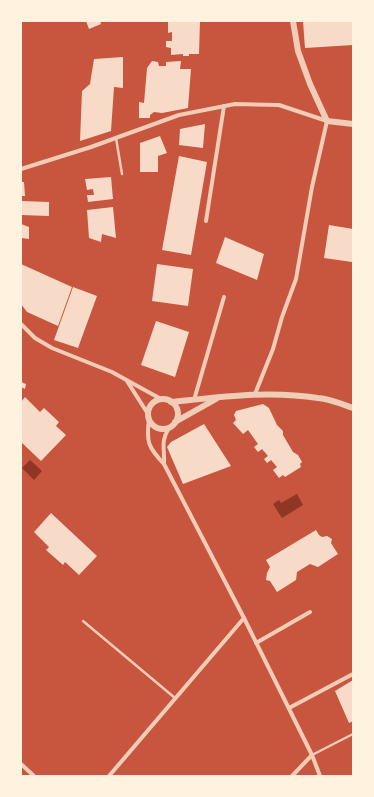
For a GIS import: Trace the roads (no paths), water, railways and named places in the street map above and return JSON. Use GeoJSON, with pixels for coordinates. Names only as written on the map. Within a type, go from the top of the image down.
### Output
{"type":"FeatureCollection","features":[{"type":"Feature","properties":{"kind":"street"},"geometry":{"type":"LineString","coordinates":[[255,394],[273,349],[282,317],[296,279],[312,187],[327,121],[310,84],[298,52],[293,21]]}},
{"type":"Feature","properties":{"kind":"street"},"geometry":{"type":"LineString","coordinates":[[21,169],[179,115],[235,104],[279,105],[327,121],[353,124]]}},
{"type":"Feature","properties":{"kind":"street"},"geometry":{"type":"LineString","coordinates":[[206,221],[224,106]]}},
{"type":"Feature","properties":{"kind":"street"},"geometry":{"type":"LineString","coordinates":[[194,400],[224,298]]}},
{"type":"Feature","properties":{"kind":"street"},"geometry":{"type":"LineString","coordinates":[[21,324],[35,338],[52,348],[112,372],[161,400],[171,402],[255,394],[290,394],[319,398],[353,408]]}},
{"type":"Feature","properties":{"kind":"street"},"geometry":{"type":"LineString","coordinates":[[125,379],[151,423],[159,429],[169,428]]}},
{"type":"Feature","properties":{"kind":"street"},"geometry":{"type":"LineString","coordinates":[[164,464],[165,452],[163,442],[169,428],[175,422],[219,397]]}},
{"type":"Feature","properties":{"kind":"street"},"geometry":{"type":"LineString","coordinates":[[161,400],[150,406],[147,434],[149,445],[164,464],[244,618],[312,755],[320,776]]}},
{"type":"Feature","properties":{"kind":"street"},"geometry":{"type":"LineString","coordinates":[[171,402],[174,405],[177,414],[175,422]]}},
{"type":"Feature","properties":{"kind":"street"},"geometry":{"type":"LineString","coordinates":[[256,643],[310,612]]}},
{"type":"Feature","properties":{"kind":"street"},"geometry":{"type":"LineString","coordinates":[[109,776],[244,618]]}},
{"type":"Feature","properties":{"kind":"street"},"geometry":{"type":"LineString","coordinates":[[289,708],[353,674]]}},
{"type":"Feature","properties":{"kind":"street"},"geometry":{"type":"LineString","coordinates":[[292,776],[312,755]]}},
{"type":"Feature","properties":{"kind":"street"},"geometry":{"type":"LineString","coordinates":[[21,764],[34,776]]}},
{"type":"Feature","properties":{"kind":"lane"},"geometry":{"type":"LineString","coordinates":[[115,138],[122,174]]}},
{"type":"Feature","properties":{"kind":"lane"},"geometry":{"type":"LineString","coordinates":[[82,621],[176,699]]}},
{"type":"Feature","properties":{"kind":"lane"},"geometry":{"type":"LineString","coordinates":[[312,755],[353,734]]}}]}
